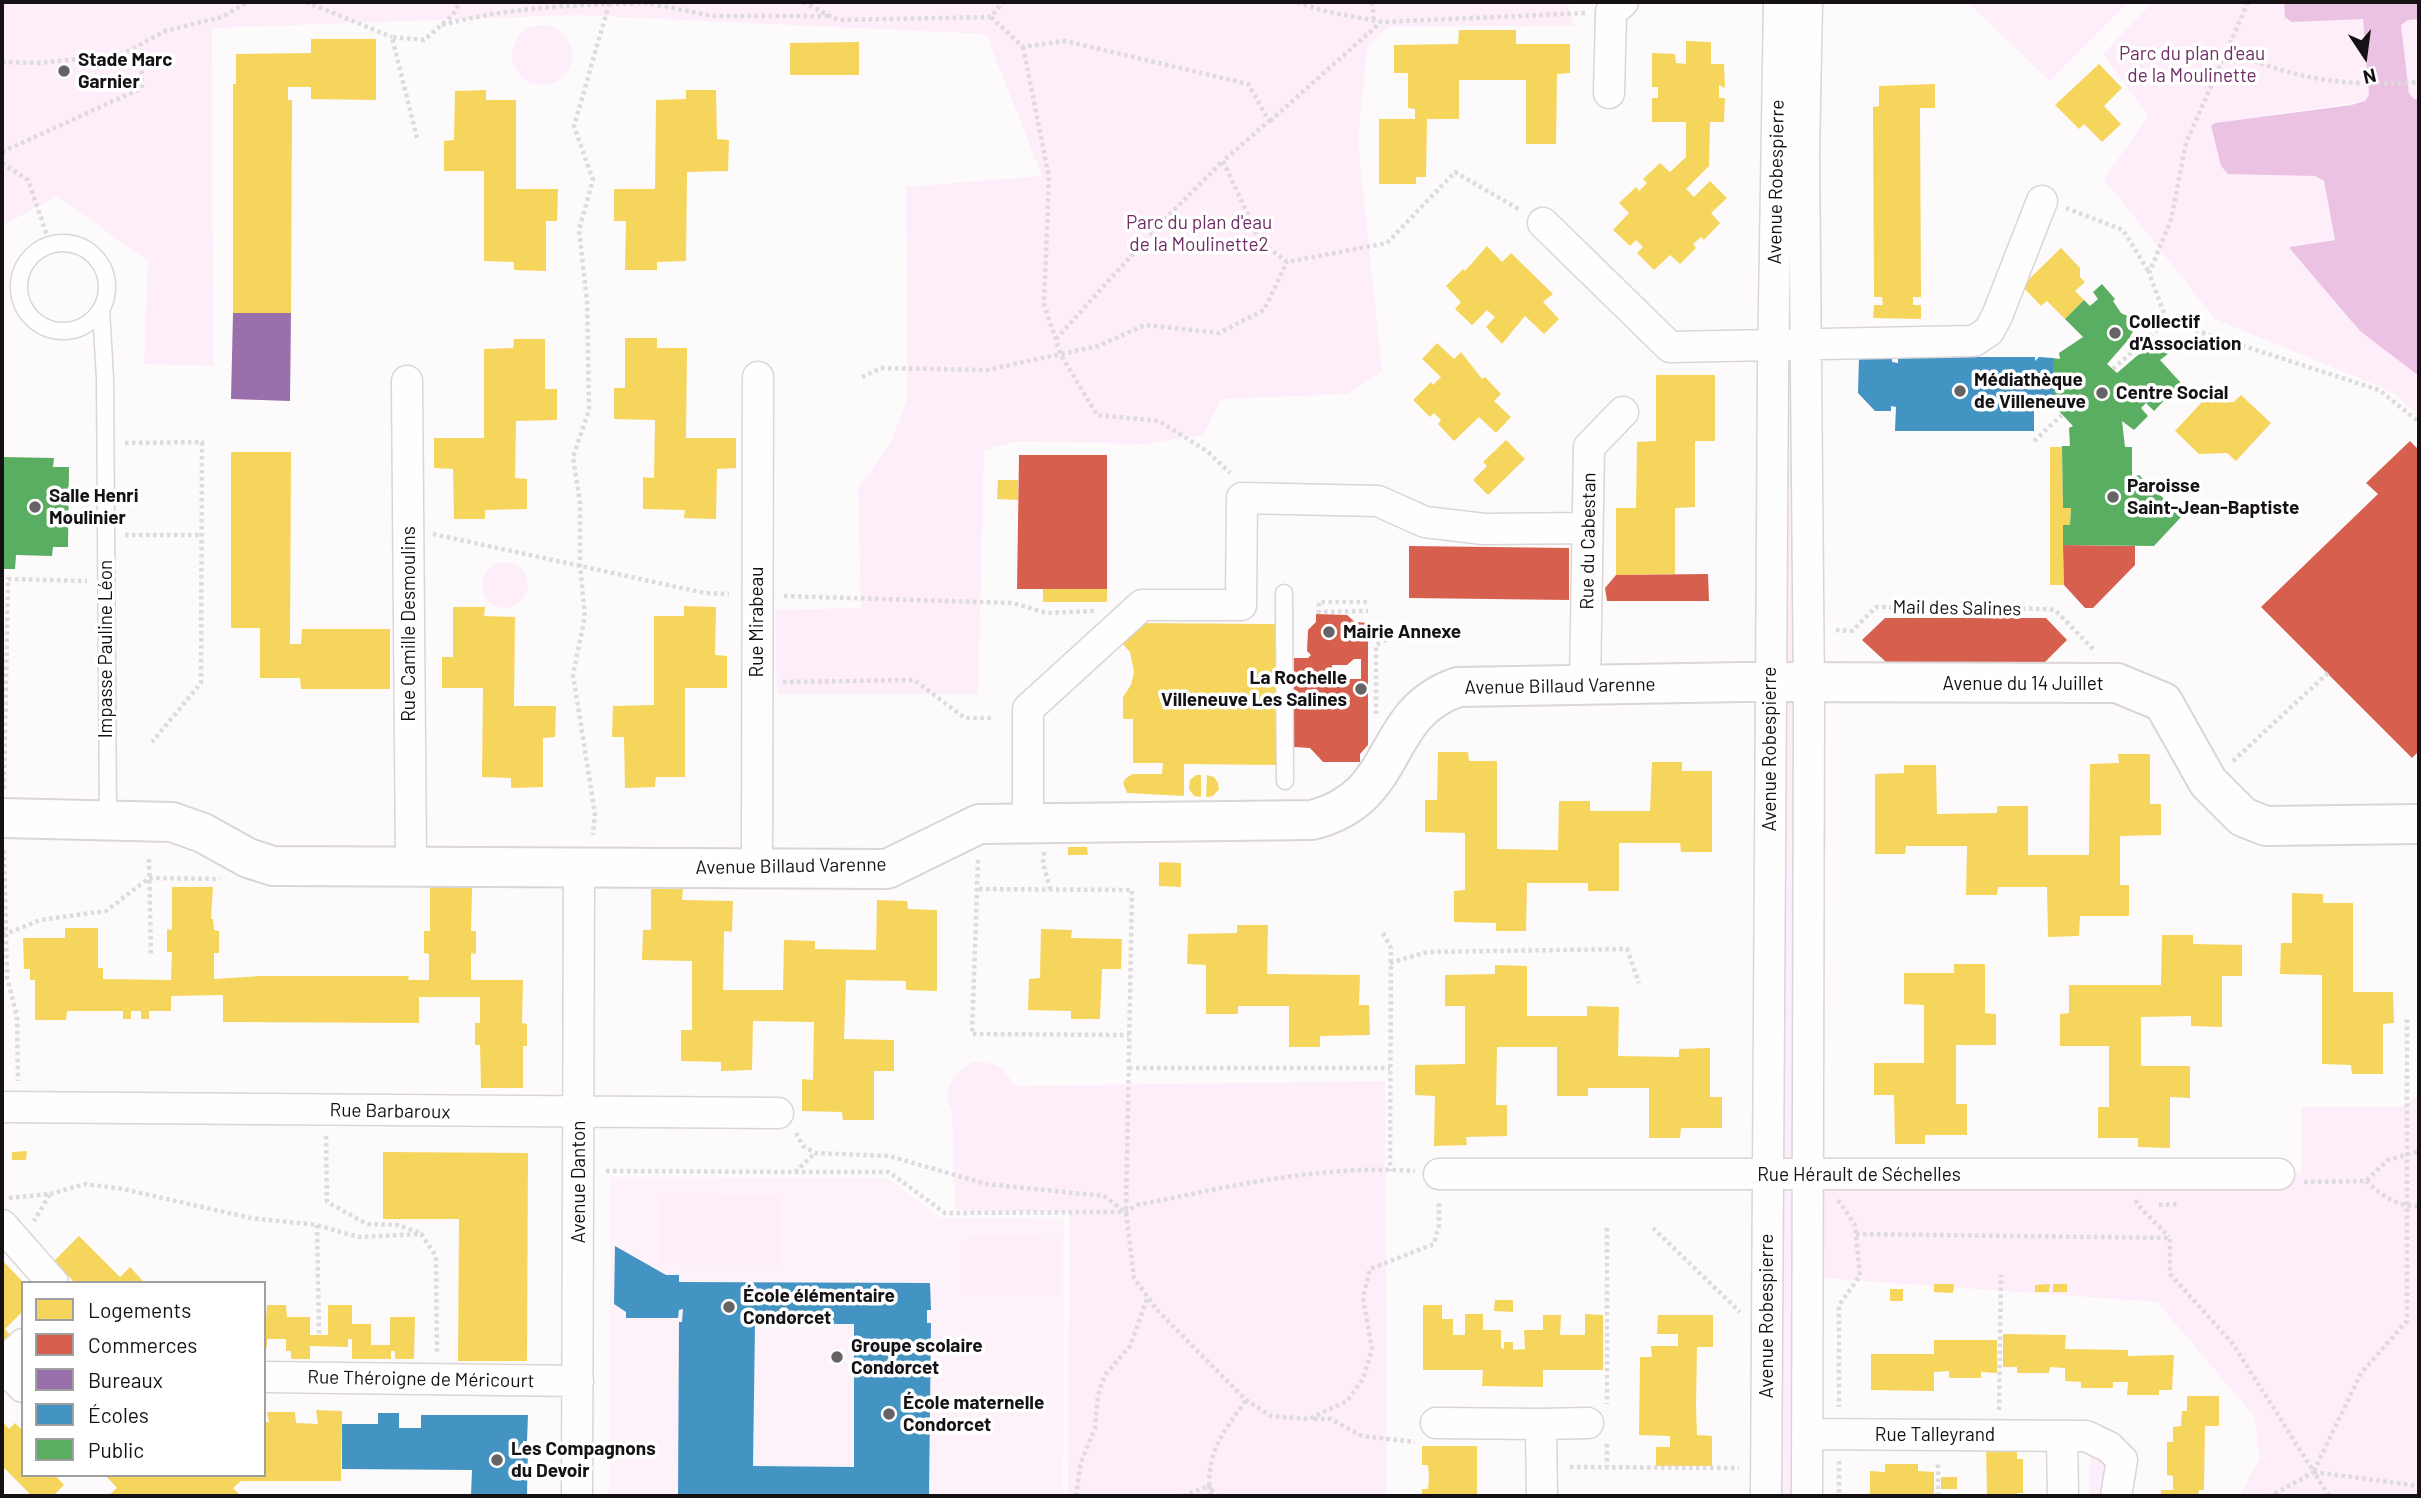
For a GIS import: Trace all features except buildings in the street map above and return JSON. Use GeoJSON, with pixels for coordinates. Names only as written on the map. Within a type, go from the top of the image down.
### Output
{"type":"FeatureCollection","features":[{"type":"Feature","properties":{"kind":"street","name":"Avenue Robespierre"},"geometry":{"type":"LineString","coordinates":[[1766,1496],[1773,347],[1779,2]]}},
{"type":"Feature","properties":{"kind":"street","name":"Avenue Robespierre"},"geometry":{"type":"LineString","coordinates":[[1807,2],[1804,153],[1809,629],[1807,1496]]}},
{"type":"Feature","properties":{"kind":"street"},"geometry":{"type":"LineString","coordinates":[[1609,93],[1617,7]]}},
{"type":"Feature","properties":{"kind":"street"},"geometry":{"type":"LineString","coordinates":[[1543,223],[1670,347],[1974,341],[1989,331],[1997,316],[2042,201]]}},
{"type":"Feature","properties":{"kind":"street","name":"Rue Mirabeau"},"geometry":{"type":"LineString","coordinates":[[757,867],[758,377]]}},
{"type":"Feature","properties":{"kind":"street","name":"Rue Camille Desmoulins"},"geometry":{"type":"LineString","coordinates":[[407,381],[411,866]]}},
{"type":"Feature","properties":{"kind":"street","name":"Rue du Cabestan"},"geometry":{"type":"LineString","coordinates":[[1585,684],[1589,447],[1623,412]]}},
{"type":"Feature","properties":{"kind":"street"},"geometry":{"type":"LineString","coordinates":[[1028,822],[1028,709],[1142,605],[1241,605],[1242,498],[1378,501],[1425,522],[1485,529],[1587,528]]}},
{"type":"Feature","properties":{"kind":"street","name":"Avenue Billaud Varenne"},"geometry":{"type":"LineString","coordinates":[[3,818],[172,822],[203,833],[248,858],[274,866],[887,869],[979,824],[1312,820],[1335,814],[1356,800],[1377,779],[1416,710],[1437,694],[1478,685],[1771,683]]}},
{"type":"Feature","properties":{"kind":"street","name":"Avenue du 14 Juillet"},"geometry":{"type":"LineString","coordinates":[[1771,683],[2117,683],[2163,702],[2208,782],[2243,817],[2266,826],[2419,824]]}},
{"type":"Feature","properties":{"kind":"street","name":"Avenue Danton"},"geometry":{"type":"LineString","coordinates":[[577,1496],[579,1113],[585,868]]}},
{"type":"Feature","properties":{"kind":"street","name":"Rue Barbaroux"},"geometry":{"type":"LineString","coordinates":[[10,1108],[778,1113]]}},
{"type":"Feature","properties":{"kind":"street","name":"Rue Hérault de Séchelles"},"geometry":{"type":"LineString","coordinates":[[1439,1174],[2280,1174]]}},
{"type":"Feature","properties":{"kind":"street"},"geometry":{"type":"LineString","coordinates":[[2,1225],[51,1281]]}},
{"type":"Feature","properties":{"kind":"street"},"geometry":{"type":"LineString","coordinates":[[21,1347],[2,1365],[21,1385]]}},
{"type":"Feature","properties":{"kind":"street","name":"Rue Théroigne de Méricourt"},"geometry":{"type":"LineString","coordinates":[[266,1377],[578,1381]]}},
{"type":"Feature","properties":{"kind":"street"},"geometry":{"type":"LineString","coordinates":[[1436,1423],[1601,1426]]}},
{"type":"Feature","properties":{"kind":"street"},"geometry":{"type":"LineString","coordinates":[[1541,1424],[1542,1496]]}},
{"type":"Feature","properties":{"kind":"street","name":"Rue Talleyrand"},"geometry":{"type":"LineString","coordinates":[[1807,1434],[2086,1436],[2109,1447],[2122,1460],[2116,1496]]}},
{"type":"Feature","properties":{"kind":"street"},"geometry":{"type":"LineString","coordinates":[[2062,1436],[2063,1496]]}},
{"type":"Feature","properties":{"kind":"lane","name":"Impasse Pauline Léon"},"geometry":{"type":"LineString","coordinates":[[50,244],[65,242],[80,246],[102,265],[107,280],[107,295],[101,310],[105,443],[108,821]]}},
{"type":"Feature","properties":{"kind":"lane"},"geometry":{"type":"LineString","coordinates":[[50,244],[36,250],[19,274],[19,295],[27,315],[38,324],[66,331],[80,328],[101,310]]}},
{"type":"Feature","properties":{"kind":"lane"},"geometry":{"type":"LineString","coordinates":[[1284,593],[1285,781]]}},
{"type":"Feature","properties":{"kind":"path"},"geometry":{"type":"LineString","coordinates":[[2,62],[40,63],[121,55],[164,31],[222,18],[248,2]]}},
{"type":"Feature","properties":{"kind":"path"},"geometry":{"type":"LineString","coordinates":[[306,2],[392,37],[424,40],[442,25],[460,2]]}},
{"type":"Feature","properties":{"kind":"path"},"geometry":{"type":"LineString","coordinates":[[803,2],[838,20],[990,17],[1023,47],[1049,177],[1044,304],[1061,355],[1097,415],[1159,421],[1207,452],[1233,476]]}},
{"type":"Feature","properties":{"kind":"path"},"geometry":{"type":"LineString","coordinates":[[990,17],[1003,2]]}},
{"type":"Feature","properties":{"kind":"path"},"geometry":{"type":"LineString","coordinates":[[1297,2],[1382,22],[1617,7]]}},
{"type":"Feature","properties":{"kind":"path"},"geometry":{"type":"LineString","coordinates":[[1373,2],[1374,21]]}},
{"type":"Feature","properties":{"kind":"path"},"geometry":{"type":"LineString","coordinates":[[2149,273],[2171,220],[2186,143],[2210,83],[2228,50],[2248,2]]}},
{"type":"Feature","properties":{"kind":"path"},"geometry":{"type":"LineString","coordinates":[[442,25],[485,13],[534,7],[649,3],[712,16],[830,16]]}},
{"type":"Feature","properties":{"kind":"path"},"geometry":{"type":"LineString","coordinates":[[585,868],[594,814],[573,675],[585,616],[580,565],[580,503],[573,457],[589,410],[587,301],[579,230],[593,180],[574,126],[609,4]]}},
{"type":"Feature","properties":{"kind":"path"},"geometry":{"type":"LineString","coordinates":[[1055,339],[1223,161],[1382,22]]}},
{"type":"Feature","properties":{"kind":"path"},"geometry":{"type":"LineString","coordinates":[[392,37],[417,138]]}},
{"type":"Feature","properties":{"kind":"path"},"geometry":{"type":"LineString","coordinates":[[1023,47],[1065,41],[1248,85],[1269,121]]}},
{"type":"Feature","properties":{"kind":"path"},"geometry":{"type":"LineString","coordinates":[[2,152],[142,88],[141,44]]}},
{"type":"Feature","properties":{"kind":"path"},"geometry":{"type":"LineString","coordinates":[[2228,50],[2281,72],[2313,80],[2361,85],[2419,82]]}},
{"type":"Feature","properties":{"kind":"path"},"geometry":{"type":"LineString","coordinates":[[1223,161],[1261,241],[1287,262],[1387,243],[1455,172],[1543,223]]}},
{"type":"Feature","properties":{"kind":"path"},"geometry":{"type":"LineString","coordinates":[[2,163],[28,180],[50,244]]}},
{"type":"Feature","properties":{"kind":"path"},"geometry":{"type":"LineString","coordinates":[[2042,201],[2123,230],[2149,273],[2167,321]]}},
{"type":"Feature","properties":{"kind":"path"},"geometry":{"type":"LineString","coordinates":[[862,377],[881,368],[988,370],[1098,346],[1145,326],[1219,333],[1264,310],[1287,262]]}},
{"type":"Feature","properties":{"kind":"path"},"geometry":{"type":"LineString","coordinates":[[2113,369],[2167,321]]}},
{"type":"Feature","properties":{"kind":"path"},"geometry":{"type":"LineString","coordinates":[[2167,321],[2379,390],[2419,422]]}},
{"type":"Feature","properties":{"kind":"path"},"geometry":{"type":"LineString","coordinates":[[2034,440],[2062,415]]}},
{"type":"Feature","properties":{"kind":"path"},"geometry":{"type":"LineString","coordinates":[[105,443],[202,442],[201,683],[152,742]]}},
{"type":"Feature","properties":{"kind":"path"},"geometry":{"type":"LineString","coordinates":[[106,535],[201,535]]}},
{"type":"Feature","properties":{"kind":"path"},"geometry":{"type":"LineString","coordinates":[[10,1108],[17,1017],[7,977],[3,935],[5,579],[106,581]]}},
{"type":"Feature","properties":{"kind":"path"},"geometry":{"type":"LineString","coordinates":[[1367,602],[1319,603],[1319,612],[1367,611]]}},
{"type":"Feature","properties":{"kind":"path","name":"Mail des Salines"},"geometry":{"type":"LineString","coordinates":[[1809,629],[1852,631],[1876,607],[2043,609],[2054,610],[2095,651]]}},
{"type":"Feature","properties":{"kind":"path"},"geometry":{"type":"LineString","coordinates":[[1388,757],[1377,746],[1376,645],[1401,631],[1418,630]]}},
{"type":"Feature","properties":{"kind":"path"},"geometry":{"type":"LineString","coordinates":[[2208,782],[2328,673]]}},
{"type":"Feature","properties":{"kind":"path"},"geometry":{"type":"LineString","coordinates":[[757,682],[914,680],[965,718],[993,718]]}},
{"type":"Feature","properties":{"kind":"path"},"geometry":{"type":"LineString","coordinates":[[964,832],[978,848],[972,1034],[1129,1035]]}},
{"type":"Feature","properties":{"kind":"path"},"geometry":{"type":"LineString","coordinates":[[149,859],[151,957]]}},
{"type":"Feature","properties":{"kind":"path"},"geometry":{"type":"LineString","coordinates":[[3,935],[40,920],[106,911],[149,878],[223,879]]}},
{"type":"Feature","properties":{"kind":"path"},"geometry":{"type":"LineString","coordinates":[[978,889],[1132,890],[1125,1212],[1134,1278],[1147,1298],[1223,1380],[1272,1416],[1331,1419],[1362,1436],[1423,1443],[1432,1442],[1436,1423]]}},
{"type":"Feature","properties":{"kind":"path"},"geometry":{"type":"LineString","coordinates":[[1383,933],[1391,948],[1391,1171]]}},
{"type":"Feature","properties":{"kind":"path"},"geometry":{"type":"LineString","coordinates":[[1390,963],[1427,952],[1627,949],[1639,983]]}},
{"type":"Feature","properties":{"kind":"path"},"geometry":{"type":"LineString","coordinates":[[2272,1496],[2314,1472],[2361,1373],[2407,1321],[2407,1018]]}},
{"type":"Feature","properties":{"kind":"path"},"geometry":{"type":"LineString","coordinates":[[1129,1068],[1390,1068]]}},
{"type":"Feature","properties":{"kind":"path"},"geometry":{"type":"LineString","coordinates":[[326,1110],[327,1202],[367,1224],[398,1225],[421,1234],[436,1256],[437,1379]]}},
{"type":"Feature","properties":{"kind":"path"},"geometry":{"type":"LineString","coordinates":[[778,1113],[787,1118],[803,1146],[815,1153],[889,1156],[986,1184],[1104,1196],[1125,1212]]}},
{"type":"Feature","properties":{"kind":"path"},"geometry":{"type":"LineString","coordinates":[[795,1172],[815,1153]]}},
{"type":"Feature","properties":{"kind":"path"},"geometry":{"type":"LineString","coordinates":[[579,1171],[888,1172],[945,1213],[1125,1212],[1138,1205],[1269,1179],[1391,1171],[1439,1174],[1439,1225],[1434,1244],[1370,1269],[1365,1281],[1363,1298],[1372,1349],[1363,1378],[1347,1401],[1309,1419]]}},
{"type":"Feature","properties":{"kind":"path"},"geometry":{"type":"LineString","coordinates":[[2135,1175],[2137,1204],[2170,1238],[2170,1274],[2233,1344],[2329,1496]]}},
{"type":"Feature","properties":{"kind":"path"},"geometry":{"type":"LineString","coordinates":[[2365,1181],[2383,1196],[2408,1207],[2419,1206]]}},
{"type":"Feature","properties":{"kind":"path"},"geometry":{"type":"LineString","coordinates":[[2,1198],[50,1194],[85,1184],[123,1189],[251,1218],[317,1225],[358,1237],[421,1234]]}},
{"type":"Feature","properties":{"kind":"path"},"geometry":{"type":"LineString","coordinates":[[28,1253],[34,1219],[50,1194]]}},
{"type":"Feature","properties":{"kind":"path"},"geometry":{"type":"LineString","coordinates":[[1836,1197],[1855,1225],[1860,1276],[1839,1305],[1839,1496]]}},
{"type":"Feature","properties":{"kind":"path"},"geometry":{"type":"LineString","coordinates":[[317,1225],[319,1335]]}},
{"type":"Feature","properties":{"kind":"path"},"geometry":{"type":"LineString","coordinates":[[1607,1228],[1601,1426],[1607,1467]]}},
{"type":"Feature","properties":{"kind":"path"},"geometry":{"type":"LineString","coordinates":[[1653,1228],[1744,1315]]}},
{"type":"Feature","properties":{"kind":"path"},"geometry":{"type":"LineString","coordinates":[[1856,1234],[2170,1238]]}},
{"type":"Feature","properties":{"kind":"path"},"geometry":{"type":"LineString","coordinates":[[1999,1436],[2001,1275]]}},
{"type":"Feature","properties":{"kind":"path"},"geometry":{"type":"LineString","coordinates":[[1076,1496],[1081,1462],[1095,1428],[1097,1395],[1105,1375],[1130,1346],[1147,1298]]}},
{"type":"Feature","properties":{"kind":"path"},"geometry":{"type":"LineString","coordinates":[[1210,1496],[1209,1462],[1218,1439],[1247,1400]]}},
{"type":"Feature","properties":{"kind":"path"},"geometry":{"type":"LineString","coordinates":[[1938,1496],[1939,1435]]}},
{"type":"Feature","properties":{"kind":"path"},"geometry":{"type":"LineString","coordinates":[[1541,1467],[1740,1468]]}},
{"type":"Feature","properties":{"kind":"path"},"geometry":{"type":"LineString","coordinates":[[2314,1472],[2419,1486]]}},
{"type":"Feature","properties":{"kind":"path"},"geometry":{"type":"LineString","coordinates":[[1184,1496],[1209,1486]]}},
{"type":"Feature","properties":{"kind":"path"},"geometry":{"type":"LineString","coordinates":[[1209,1486],[1216,1496]]}},
{"type":"Feature","properties":{"kind":"shaded area"},"geometry":{"type":"Polygon","coordinates":[[[2284,2],[2419,2],[2419,19],[2408,20],[2401,25],[2409,93],[2414,99],[2419,99],[2419,376],[2360,331],[2291,250],[2290,247],[2335,240],[2324,181],[2315,176],[2228,174],[2221,166],[2211,126],[2215,123],[2351,105],[2365,101],[2369,95],[2363,19],[2291,22],[2285,17],[2284,2]]]}},
{"type":"Feature","properties":{"kind":"shaded area","name":"Groupe scolaire Condorcet"},"geometry":{"type":"Polygon","coordinates":[[[611,1177],[887,1178],[941,1218],[1064,1219],[1063,1496],[609,1496],[611,1177]]]}},
{"type":"Feature","properties":{"kind":"green space","name":"Parc du plan d'eau de la Moulinette2"},"geometry":{"type":"Polygon","coordinates":[[[2,2],[1568,2],[1574,26],[1388,27],[1367,48],[1358,142],[1382,371],[1347,394],[1221,399],[1203,435],[1144,444],[1020,441],[984,450],[978,694],[777,694],[775,610],[861,608],[858,488],[889,446],[907,401],[906,187],[1042,176],[986,34],[577,15],[212,28],[213,366],[144,364],[148,261],[57,196],[2,226],[2,2]]]}},
{"type":"Feature","properties":{"kind":"green space"},"geometry":{"type":"Polygon","coordinates":[[[1807,2],[1808,1182],[2301,1173],[2301,1107],[2400,1107],[2419,1096],[2419,1496],[2239,1496],[2260,1458],[2254,1416],[2157,1302],[1809,1277],[1807,1496],[1766,1496],[1773,369],[1807,2]]]}},
{"type":"Feature","properties":{"kind":"green space"},"geometry":{"type":"Polygon","coordinates":[[[1967,2],[2129,2],[2050,81],[1967,2]]]}},
{"type":"Feature","properties":{"kind":"green space","name":"Parc du plan d'eau de la Moulinette"},"geometry":{"type":"Polygon","coordinates":[[[2153,2],[2284,2],[2287,21],[2291,22],[2357,17],[2365,22],[2369,95],[2365,101],[2215,123],[2324,181],[2335,240],[2291,247],[2360,331],[2419,376],[2419,417],[2393,392],[2215,319],[2104,179],[2148,116],[2103,54],[2153,2]]]}},
{"type":"Feature","properties":{"kind":"green space"},"geometry":{"type":"Polygon","coordinates":[[[2419,19],[2419,99],[2414,99],[2409,93],[2401,25],[2408,20],[2419,19]]]}},
{"type":"Feature","properties":{"kind":"green space"},"geometry":{"type":"Polygon","coordinates":[[[542,25],[559,30],[567,38],[572,55],[567,72],[559,80],[542,85],[525,80],[517,72],[512,55],[517,38],[525,30],[542,25]]]}},
{"type":"Feature","properties":{"kind":"green space"},"geometry":{"type":"Polygon","coordinates":[[[505,562],[522,568],[528,585],[522,602],[505,608],[488,602],[482,585],[488,568],[505,562]]]}},
{"type":"Feature","properties":{"kind":"green space"},"geometry":{"type":"Polygon","coordinates":[[[974,1062],[998,1067],[1014,1086],[1385,1081],[1387,1496],[1068,1496],[1069,1212],[955,1210],[952,1112],[948,1096],[955,1076],[974,1062]]]}},
{"type":"Feature","properties":{"kind":"green space"},"geometry":{"type":"Polygon","coordinates":[[[660,1194],[781,1196],[779,1265],[659,1264],[660,1194]]]}},
{"type":"Feature","properties":{"kind":"green space"},"geometry":{"type":"Polygon","coordinates":[[[968,1236],[1060,1238],[1058,1295],[966,1293],[968,1236]]]}},
{"type":"Feature","properties":{"kind":"green space"},"geometry":{"type":"Polygon","coordinates":[[[2090,1438],[2109,1447],[2116,1496],[2089,1496],[2090,1438]]]}},
{"type":"Feature","properties":{"kind":"place","name":"Stade Marc Garnier"},"geometry":{"type":"Point","coordinates":[64,71]}},
{"type":"Feature","properties":{"kind":"place","name":"Collectif d'Association"},"geometry":{"type":"Point","coordinates":[2115,333]}},
{"type":"Feature","properties":{"kind":"place","name":"Médiathèque de Villeneuve"},"geometry":{"type":"Point","coordinates":[1960,391]}},
{"type":"Feature","properties":{"kind":"place","name":"Centre Social"},"geometry":{"type":"Point","coordinates":[2102,393]}},
{"type":"Feature","properties":{"kind":"place","name":"Paroisse Saint-Jean-Baptiste"},"geometry":{"type":"Point","coordinates":[2113,497]}},
{"type":"Feature","properties":{"kind":"place","name":"Salle Henri Moulinier"},"geometry":{"type":"Point","coordinates":[35,507]}},
{"type":"Feature","properties":{"kind":"place","name":"Mairie Annexe"},"geometry":{"type":"Point","coordinates":[1329,632]}},
{"type":"Feature","properties":{"kind":"place","name":"La Rochelle Villeneuve Les Salines"},"geometry":{"type":"Point","coordinates":[1361,689]}},
{"type":"Feature","properties":{"kind":"place","name":"École élémentaire Condorcet"},"geometry":{"type":"Point","coordinates":[729,1307]}},
{"type":"Feature","properties":{"kind":"place","name":"Groupe scolaire Condorcet"},"geometry":{"type":"Point","coordinates":[837,1357]}},
{"type":"Feature","properties":{"kind":"place","name":"École maternelle Condorcet"},"geometry":{"type":"Point","coordinates":[889,1414]}},
{"type":"Feature","properties":{"kind":"place","name":"Les Compagnons du Devoir"},"geometry":{"type":"Point","coordinates":[497,1460]}}]}
